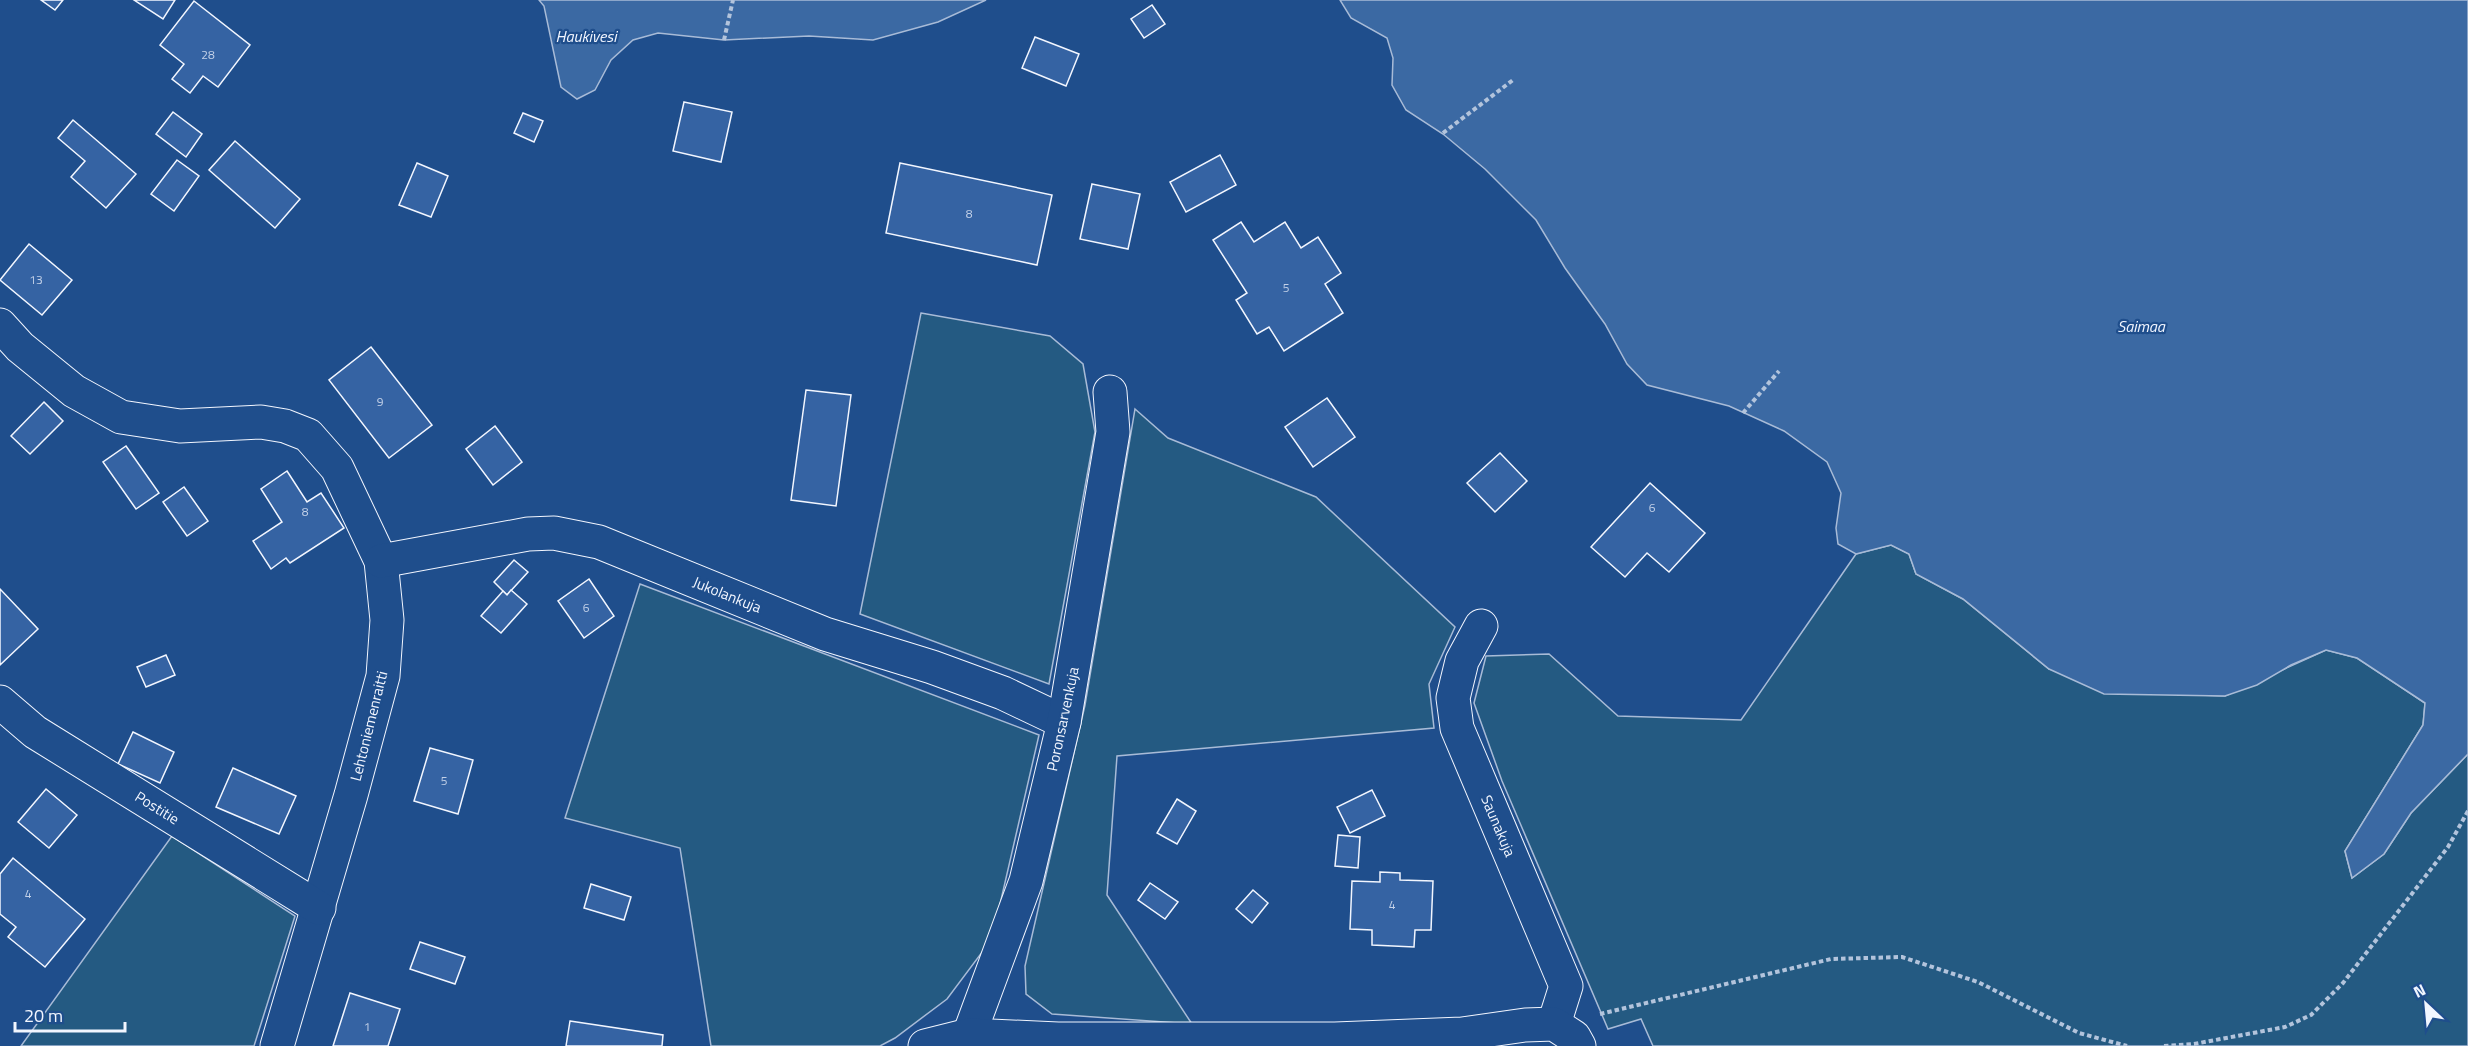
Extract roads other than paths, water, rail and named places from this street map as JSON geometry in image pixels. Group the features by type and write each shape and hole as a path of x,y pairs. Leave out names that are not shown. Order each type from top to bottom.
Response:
{"street":[{"name":"Lehtoniemenraitti","path":"0,325 20,347 74,390 121,417 180,426 261,422 285,426 308,435 337,468 381,561 387,621 383,676 319,908 277,1046"},
{"name":"Poronsarvenkuja","path":"969,1035 1026,880 1064,723 1113,432 1110,392"},
{"name":"Jukolankuja","path":"381,561 528,534 554,533 599,542 825,634 932,667 1003,693 1064,723"},
{"name":"Saunakuja","path":"1481,626 1462,661 1453,698 1457,728 1566,986 1554,1024"},
{"name":"Postitie","path":"0,702 35,732 319,908"},
{"path":"924,1046 969,1035 1058,1042 1335,1039 1462,1034 1525,1025 1554,1024 1574,1036 1580,1046"}],"water":[{"name":"Haukivesi","path":"539,0 986,0 938,22 873,40 809,36 724,40 658,33 633,40 611,60 595,90 577,99 561,87 544,6"},
{"name":"Saimaa","path":"1340,0 2468,0 2468,754 2411,813 2384,854 2352,878 2345,851 2423,725 2425,703 2357,658 2326,650 2291,665 2257,685 2225,696 2104,694 2049,669 1963,599 1916,574 1909,554 1891,545 1856,554 1838,544 1836,528 1841,493 1827,462 1784,431 1729,406 1647,385 1627,364 1605,324 1565,268 1536,220 1485,169 1443,134 1406,110 1392,85 1393,58 1387,38 1351,18"}]}
